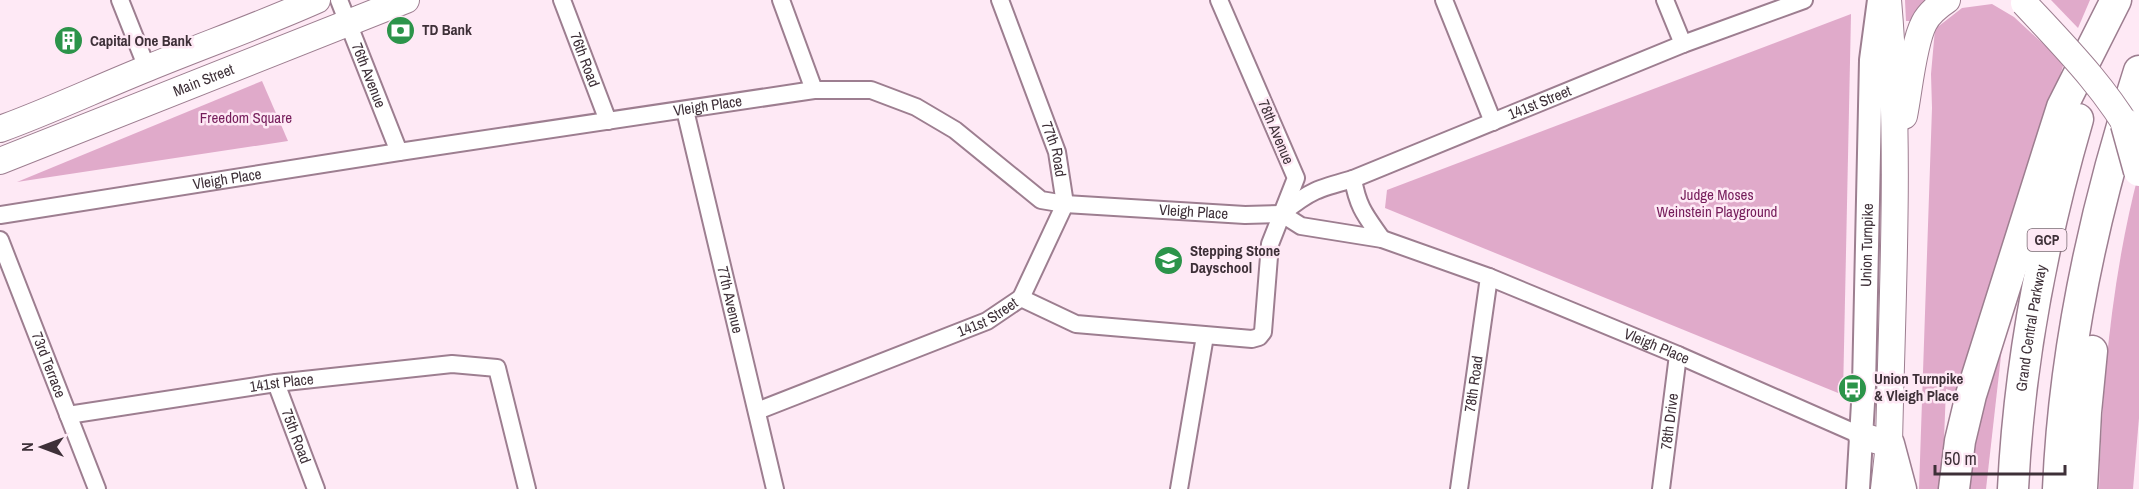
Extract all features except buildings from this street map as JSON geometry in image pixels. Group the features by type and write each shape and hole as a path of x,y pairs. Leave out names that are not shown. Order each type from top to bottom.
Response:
{"highway":[{"path":"1954,489 1960,441 1971,395 2062,107 2118,0"},
{"name":"Grand Central Parkway","path":"2013,489 2019,410 2043,255 2058,191 2081,111 2118,0"},
{"name":"GCP","path":"2058,489 2070,364 2089,248 2118,136 2139,71"},
{"path":"2135,131 2139,171"},
{"path":"2082,489 2088,383 2099,295 2114,216 2135,131"},
{"path":"1876,440 1901,489"}],"main road":[{"name":"Main Street","path":"0,129 50,111 147,68 270,21 317,0"},
{"name":"Main Street","path":"0,160 343,11 406,0"},
{"name":"Union Turnpike","path":"1884,489 1876,440 1894,169 1892,41 1888,0"},
{"path":"1894,169 1920,35 1924,23 1947,0"},
{"path":"2019,1 2079,61 2135,131"}],"street":[{"path":"120,0 147,68"},
{"name":"76th Road","path":"562,0 609,121"},
{"path":"781,0 814,90"},
{"name":"77th Road","path":"1000,0 1057,152 1065,204"},
{"name":"78th Avenue","path":"1219,0 1296,178 1270,244 1263,332 1259,337"},
{"path":"1444,0 1492,122"},
{"path":"1665,0 1683,44"},
{"name":"141st Street","path":"1282,214 1306,195 1318,189 1353,179 1683,44 1804,0"},
{"name":"Union Turnpike","path":"1858,489 1876,440 1870,60 1879,0"},
{"name":"76th Avenue","path":"343,11 399,152"},
{"name":"Vleigh Place","path":"0,215 814,90 872,90 916,107 955,130 1041,200 1065,204 1245,215 1282,214 1301,226 1382,239 1489,277 1876,440"},
{"name":"77th Avenue","path":"686,110 776,489"},
{"path":"1353,179 1356,199 1382,239"},
{"path":"1021,298 1065,204"},
{"name":"73rd Terrace","path":"0,240 97,489"},
{"name":"78th Road","path":"1459,489 1489,277"},
{"name":"141st Street","path":"757,411 987,321 1021,298 1076,324 1205,336 1252,339 1259,337"},
{"path":"1179,489 1205,336"},
{"name":"78th Drive","path":"1661,489 1678,355"},
{"name":"141st Place","path":"68,415 276,383 453,364 497,368 527,489"},
{"name":"75th Road","path":"276,383 316,489"}],"green space":[{"path":"1905,0 1928,0 1912,21 1906,21"},
{"path":"2051,0 2090,0 2078,28"},
{"path":"1992,4 2014,17 2064,63 1958,393 1946,389 1942,489 1919,489 1932,108 1931,74 1935,29 1962,8"},
{"name":"Judge Moses Weinstein Playground","path":"1851,14 1843,395 1385,208 1387,190"},
{"name":"Freedom Square","path":"262,81 288,141 17,182"},
{"path":"2139,172 2139,418 2133,489 2099,489 2110,329 2122,250"},
{"path":"2002,347 1986,489 1962,489 1995,348"}],"place":[{"name":"TD Bank","path":"401,30"},
{"name":"Capital One Bank","path":"69,41"},
{"name":"Stepping Stone Dayschool","path":"1169,260"},
{"name":"Union Turnpike & Vleigh Place","path":"1853,388"}]}
